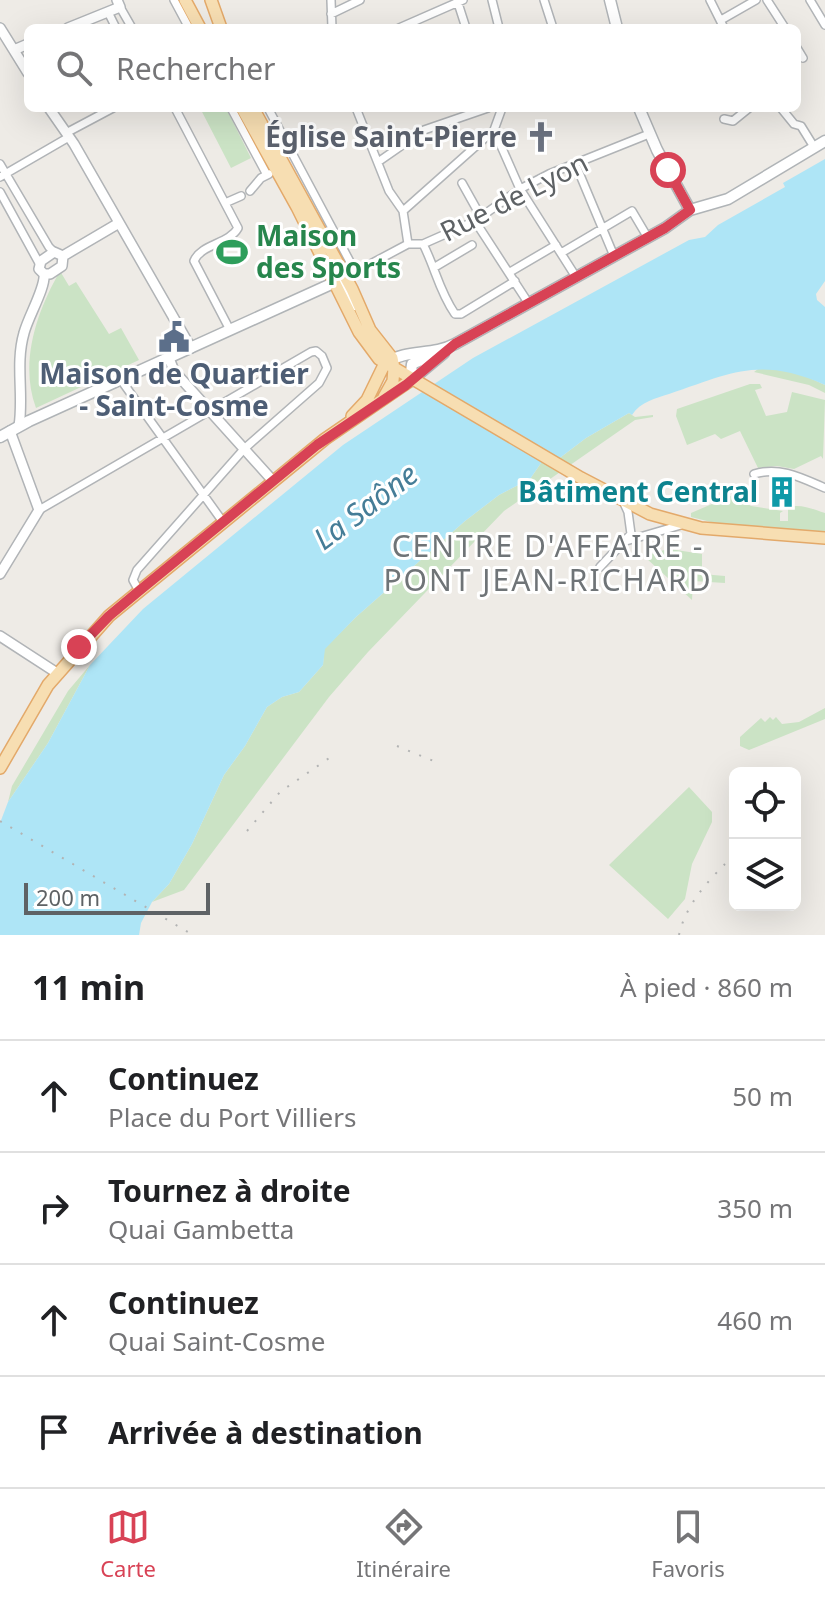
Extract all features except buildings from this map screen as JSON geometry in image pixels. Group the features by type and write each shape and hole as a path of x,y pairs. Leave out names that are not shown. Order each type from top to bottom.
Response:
{"main road":[{"path":"185,0 198,24"},
{"path":"610,0 616,24"},
{"path":"213,4 222,24"},
{"path":"244,112 272,172 344,278"},
{"path":"255,112 344,278 374,354 388,365 643,511 681,525 825,541"},
{"path":"641,112 690,210"},
{"path":"419,382 411,372 412,364 529,304 648,238 690,210 728,199 825,141"},
{"path":"0,437 344,278"},
{"path":"365,331 383,345 436,352"},
{"path":"365,331 374,383"},
{"path":"325,439 419,382 455,344"},
{"path":"352,422 387,395 393,381 383,345"},
{"path":"0,768 48,685 109,616 360,408 388,365 436,352"}],"street":[{"path":"174,0 187,24"},
{"path":"331,0 332,24"},
{"path":"331,14 360,0"},
{"path":"492,0 498,24"},
{"path":"544,0 552,24"},
{"path":"710,0 722,24 756,0"},
{"path":"767,0 782,24"},
{"path":"810,0 825,25"},
{"path":"408,24 460,1 465,24"},
{"path":"78,24 119,4 130,24"},
{"path":"108,12 114,24"},
{"path":"0,28 24,66"},
{"path":"14,50 24,46"},
{"path":"52,112 191,348"},
{"path":"3,176 106,112"},
{"path":"177,112 237,225 237,232 198,253 194,261 230,330"},
{"path":"234,112 272,172 250,191"},
{"path":"270,112 344,278 408,244 423,244 452,311 461,314 515,281"},
{"path":"358,112 393,199 403,211 408,244"},
{"path":"378,162 424,130 476,112"},
{"path":"498,112 494,130 503,156 520,189 576,277"},
{"path":"724,119 733,121 744,112"},
{"path":"784,112 794,124 801,126 814,147"},
{"path":"403,211 494,130"},
{"name":"Rue de Lyon","path":"423,244 478,219 520,189 649,134"},
{"path":"575,163 614,256"},
{"path":"0,164 3,176 59,254 62,266 50,274 44,274 39,269 39,263 0,192"},
{"path":"462,183 478,219 529,304"},
{"path":"225,203 241,196"},
{"path":"510,272 632,211 648,238"},
{"path":"39,263 119,223"},
{"path":"435,267 472,245"},
{"path":"39,510 14,428 22,399 20,348 29,315 44,283 44,274"},
{"path":"0,574 39,510 316,351 327,368 319,383 244,449 137,570 133,580 139,591"},
{"path":"169,358 174,371 273,481"},
{"path":"121,380 223,522"},
{"path":"22,399 35,419"},
{"path":"754,474 783,472 825,488"},
{"path":"600,567 631,534 623,501"},
{"path":"626,541 681,525"},
{"path":"0,636 57,673"}],"green space":[{"path":"202,112 228,112 251,158 231,168"},
{"path":"60,271 69,286 76,282 109,334 121,328 139,360 36,408 29,373 33,337 44,303"},
{"path":"772,368 799,373 825,385 825,393 809,385 754,372"},
{"path":"750,384 760,384 762,388 755,390 766,416 787,412 792,392 825,400 823,459 821,456 794,469 777,466 758,468 740,431 721,439 715,434 687,445 676,416 677,409"},
{"path":"629,413 635,417 653,417 635,420 504,511 368,652 329,697 184,890 152,902 169,884 192,844 224,775 267,707 282,697 299,692 323,665 324,649 465,521 499,495 530,479 541,463 561,457"},
{"path":"733,495 751,506 783,511 780,521 788,521 788,507 793,506 825,513 825,532 719,524 691,517 691,513"},
{"path":"670,549 702,554 702,574 725,576 725,583 693,581 692,600 646,558 655,552"},
{"path":"90,665 48,743 8,802 12,786 68,691"},
{"path":"825,708 825,719 749,750 740,746 740,737 761,718 765,722 770,717 773,720 776,717 782,724 799,722"},
{"path":"689,787 712,812 712,822 692,864 685,899 668,919 609,865"}],"water":[{"name":"La Saône","path":"825,159 825,281 816,294 817,300 825,307 825,385 782,371 729,374 649,401 632,415 629,413 586,438 561,457 541,463 530,479 499,495 465,521 356,617 325,649 323,665 299,692 282,697 267,707 224,775 192,844 169,884 152,902 141,923 139,935 0,935 0,823 8,802 48,743 90,665 143,609 343,445 473,358 689,240 705,237 718,225 785,187 783,183"}],"railway":[{"path":"397,746 436,762"},
{"path":"247,831 280,792 335,754"},
{"path":"0,821 193,935"},
{"path":"679,935 697,896 725,864"}],"place":[{"name":"Église Saint-Pierre","path":"541,137"},
{"name":"Maison des Sports","path":"232,252"},
{"name":"Maison de Quartier - Saint-Cosme","path":"174,337"},
{"name":"Bâtiment Central","path":"782,492"}],"district":[{"name":"CENTRE D'AFFAIRE - PONT JEAN-RICHARD","path":"548,564"}],"route":[{"path":"79,647 109,616 317,445 406,385 455,344 665,228 690,210 668,170"}]}
